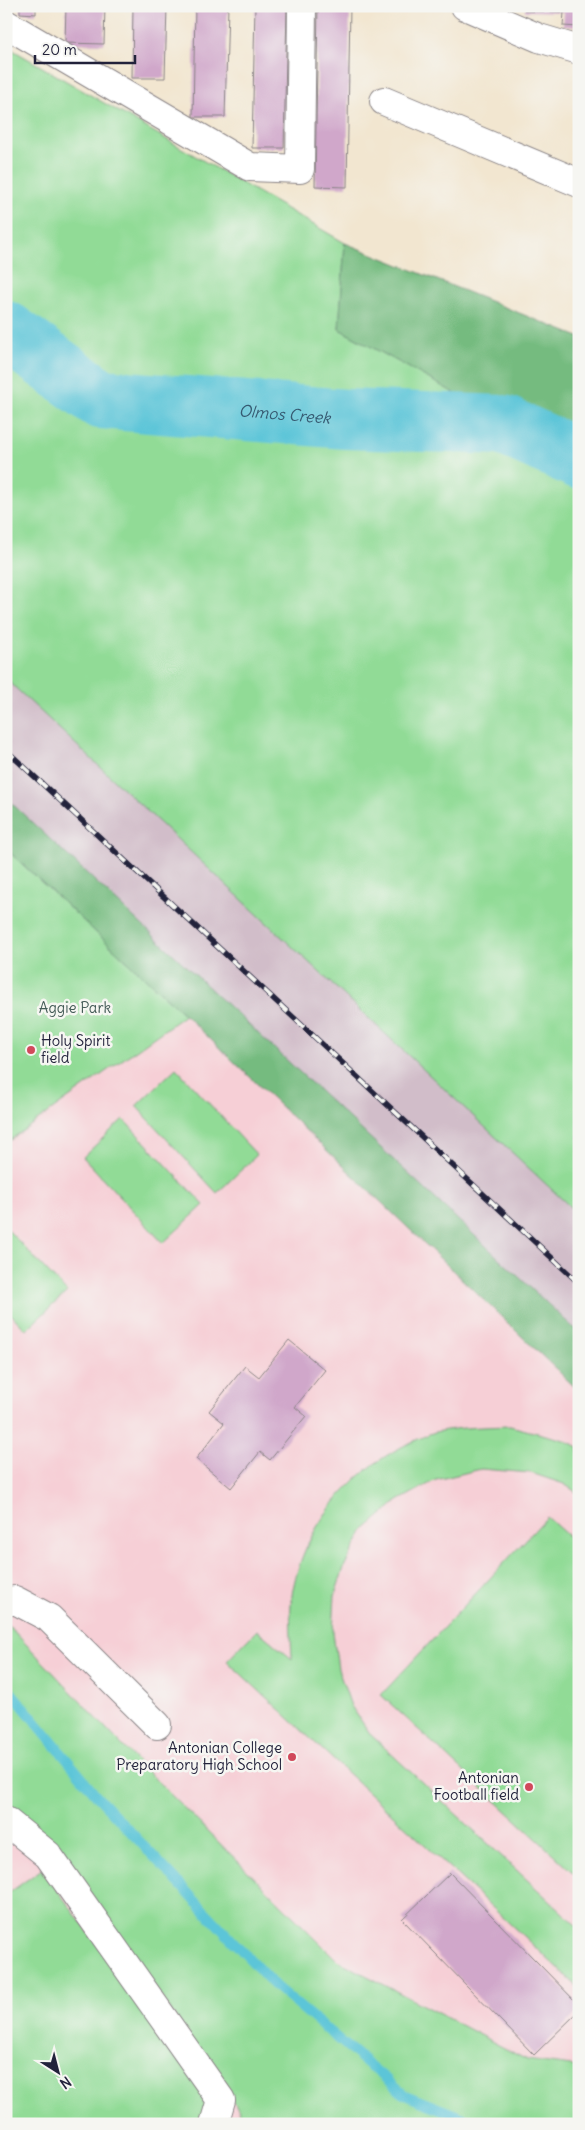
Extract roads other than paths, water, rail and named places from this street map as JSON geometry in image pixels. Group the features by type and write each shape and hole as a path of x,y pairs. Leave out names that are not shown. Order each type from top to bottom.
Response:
{"lane":[{"path":"6,24 250,167 300,169 302,6"},
{"path":"465,6 539,38 579,50"},
{"path":"384,101 579,183"},
{"path":"9,1596 49,1618 157,1725"},
{"path":"6,1821 48,1855 221,2100 214,2124"}],"waterway":[{"name":"Olmos Creek","path":"6,331 101,399 346,419 503,425 579,459"},
{"path":"6,1686 98,1797 275,1986 405,2095 479,2124"}],"railway":[{"path":"6,750 579,1283"}],"place":[{"name":"Holy Spirit field","path":"31,1050"},
{"name":"Antonian College Preparatory High School","path":"292,1757"},
{"name":"Antonian Football field","path":"529,1787"}],"park label":[{"name":"Aggie Park","path":"75,1008"}]}
